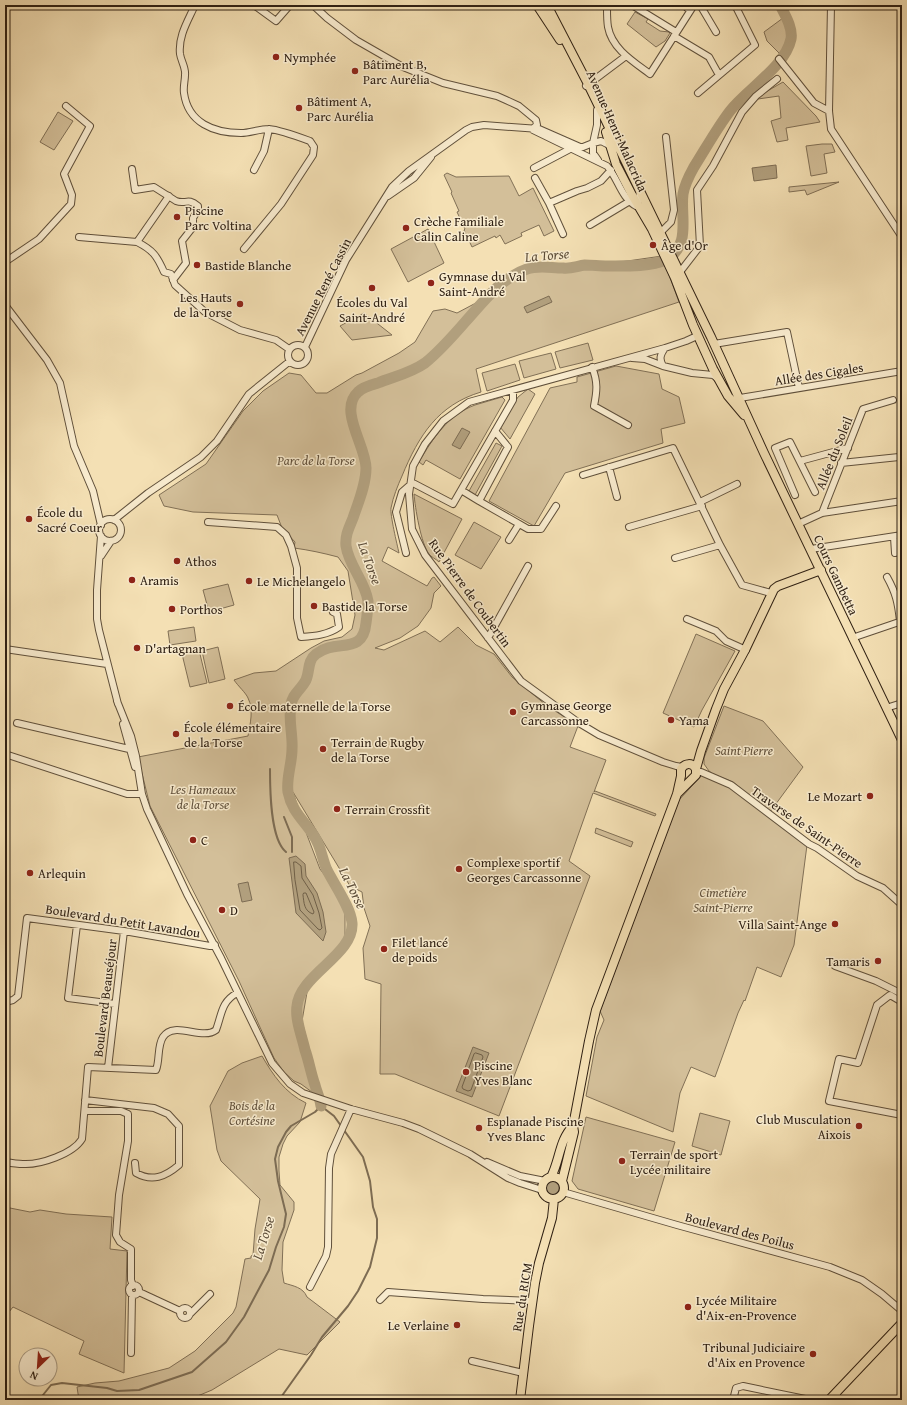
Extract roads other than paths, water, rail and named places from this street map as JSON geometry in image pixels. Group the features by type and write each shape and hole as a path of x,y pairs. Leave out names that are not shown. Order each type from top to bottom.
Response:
{"main road":[{"name":"Avenue Henri Malacrida","path":"537,5 587,85 616,164 634,204 643,215 669,258"},
{"name":"Avenue Henri Malacrida","path":"546,5 640,191 660,233 669,258"},
{"name":"Cours Gambetta","path":"669,258 680,272 740,398 748,420 902,740"},
{"name":"Cours Gambetta","path":"669,258 697,336 718,379 731,401 748,420"},
{"path":"684,303 689,299 694,302"},
{"path":"731,401 737,402 740,398"},
{"path":"573,1126 567,1131 561,1144 554,1171 542,1190 550,1199 559,1197 563,1192 564,1187 562,1181 574,1132 573,1126 596,1010 686,769 701,751 724,689 746,650 771,593 778,586 821,570"},
{"path":"677,794 690,780 695,777 686,769"},
{"path":"548,1179 557,1178 562,1181"},
{"name":"Rue du RICM","path":"520,1400 528,1326 539,1264 552,1218 554,1199"},
{"path":"829,1400 837,1396 902,1323"}],"street":[{"path":"195,5 181,34 180,48 181,61 186,73 184,93 189,108 196,119 209,127 223,131 242,133 269,129 310,141 314,147 313,155 281,204 244,249"},
{"path":"254,5 276,21 290,5"},
{"path":"313,5 356,40 403,67 443,83 497,96 519,106 555,136"},
{"path":"632,5 709,57 719,75"},
{"path":"684,5 690,11"},
{"path":"607,6 608,27 614,42 626,56 650,74 694,5"},
{"path":"700,5 716,32"},
{"path":"698,93 755,45 735,5"},
{"path":"831,5 829,111 831,129 902,237"},
{"path":"587,85 626,56"},
{"path":"780,60 814,103 829,111"},
{"path":"680,272 700,246 697,190 713,166 742,112 756,96 777,79"},
{"path":"5,262 39,239 71,204 72,194 64,174 90,126 66,106"},
{"path":"590,224 634,204 611,170 593,153 593,143 597,125 597,110"},
{"path":"530,115 532,119 532,129"},
{"path":"532,129 537,124 536,120"},
{"name":"Avenue René Cassin","path":"305,347 346,260 387,196 414,178 434,153 472,127 484,125 532,129"},
{"path":"254,170 264,151 269,129"},
{"path":"532,129 539,129 580,147 601,141 620,151"},
{"path":"532,129 570,149 601,162"},
{"path":"660,233 671,222 674,210 666,137"},
{"path":"534,168 570,149"},
{"path":"132,169 135,190 154,187 180,203 192,201 198,206 198,210 193,218 193,227 182,241 186,263 173,280"},
{"path":"549,203 588,188 601,181 611,170"},
{"path":"535,178 549,203 563,234"},
{"name":"Avenue Henri Malacrida","path":"634,204 640,191"},
{"path":"137,242 169,196"},
{"path":"79,237 137,242 157,256 164,272 171,274 175,285 205,312 240,330 276,340 289,350"},
{"path":"5,305 47,360 60,383 74,446 93,491 96,509 101,525 97,619 107,664 147,809 187,894 214,945 272,1063 294,1088 303,1093 351,1110 403,1123 419,1129 480,1159 520,1176 548,1179"},
{"path":"714,344 787,332 799,388"},
{"name":"Rue Pierre de Coubertin","path":"686,769 623,746 599,735 579,723 522,681 425,555 412,529 409,494 414,466 425,444 443,420 469,402 626,357 665,348 697,336"},
{"path":"297,344 305,347 308,356 304,363 296,365 290,362 288,356 289,350 294,345 297,344"},
{"path":"663,366 660,361 660,356 665,348"},
{"path":"626,357 644,359 663,366 692,373 713,375 718,379"},
{"path":"101,525 111,520 201,457 217,441 249,394 290,362"},
{"path":"592,367 596,378 597,390 594,406 628,425"},
{"name":"Allée des Cigales","path":"740,398 902,371"},
{"path":"406,553 396,512 402,492 410,483 453,504 513,400 513,390"},
{"name":"Allée du Soleil","path":"822,513 863,409 893,400"},
{"path":"479,501 508,447 495,431"},
{"path":"795,495 775,448 790,442 815,492"},
{"path":"583,475 673,448 720,545 742,585 771,593"},
{"path":"800,461 848,448"},
{"path":"841,463 899,457"},
{"path":"609,467 617,497"},
{"path":"629,527 701,504 737,484"},
{"path":"461,490 528,529 541,529 556,506"},
{"path":"798,524 822,513 902,501"},
{"path":"100,558 103,551 111,541 120,536 120,526 129,507"},
{"path":"96,509 120,526"},
{"path":"208,522 277,527 286,535 291,546 297,568 297,618 301,637 315,636 334,631 339,627 337,614 333,612"},
{"path":"509,540 519,524"},
{"path":"811,549 902,535"},
{"path":"101,536 111,541"},
{"path":"894,537 895,553"},
{"path":"675,558 720,545"},
{"path":"488,638 528,566"},
{"path":"852,638 901,621 894,589 887,577"},
{"path":"687,619 716,631 726,640 746,650"},
{"path":"5,649 107,664"},
{"path":"886,708 902,703"},
{"path":"16,723 131,748"},
{"path":"5,754 127,794 142,794"},
{"name":"Traverse de Saint-Pierre","path":"686,769 701,772 731,785 809,844 859,877 884,888 902,905"},
{"name":"Boulevard du Petit Lavandou","path":"5,1002 13,1000 18,996 28,918 124,931 210,946 214,945"},
{"path":"77,925 68,998 115,1004"},
{"name":"Boulevard Beauséjour","path":"108,1068 124,931"},
{"path":"835,966 876,981 902,994"},
{"path":"5,1162 23,1164 38,1163 59,1156 78,1146 82,1139 88,1067 156,1070 161,1043 166,1033 174,1030 204,1034 213,1033 216,1030 225,1003 238,993"},
{"path":"902,1002 890,996 876,1005 858,1063 839,1059 829,1101 902,1115"},
{"path":"86,1100 154,1108 168,1114 179,1126 179,1165 163,1176 155,1178 144,1177 136,1172 135,1163"},
{"path":"310,1287 326,1256 328,1247 329,1168 331,1154 351,1110"},
{"path":"85,1111 121,1111 128,1114 128,1140 119,1196 116,1233 118,1240 131,1249 131,1280 133,1286 138,1288 139,1292 180,1311 182,1308 186,1307 190,1310 190,1314 210,1294"},
{"path":"480,1159 508,1178 542,1190"},
{"name":"Boulevard des Poilus","path":"563,1192 830,1267 862,1280 902,1310"},
{"path":"131,1353 132,1294 129,1290 133,1286"},
{"path":"132,1294 135,1295 139,1292"},
{"path":"380,1300 388,1292 533,1301"},
{"path":"472,1361 523,1373"},
{"path":"733,1400 736,1388 743,1386 810,1400"}],"water":[{"path":"776,165 777,178 754,181 752,168"},
{"path":"549,296 552,302 527,313 524,307"},
{"path":"462,428 470,432 460,449 452,445"},
{"path":"296,856 305,864 306,876 317,893 323,912 326,932 323,941 296,913 289,858"},
{"path":"248,882 252,900 242,902 238,884"},
{"path":"473,1047 489,1053 472,1097 456,1091"},
{"path":"549,1181 555,1181 559,1185 559,1191 555,1195 549,1195 545,1191 545,1185"}],"waterway":[{"name":"La Torse","path":"321,1106 299,1028 297,1006 300,995 307,984 345,945 350,934 352,923 349,910 327,870 320,848 310,830 295,810 290,799 288,792 288,776 292,749 290,711 293,698 306,680 313,657 324,649 354,643 360,640 364,633 368,601 364,587 350,560 346,546 346,538 366,474 365,459 352,418 351,408 353,400 358,392 365,387 408,372 425,363 446,343 501,284 518,273 536,267 571,268 585,265 645,265 665,260 673,254 679,247 682,239 683,194 686,183 694,167 730,111 774,68 787,49 791,39 791,30 780,5"},
{"path":"270,769 271,801 274,825 281,846 286,852"},
{"path":"284,817 292,837 292,852"},
{"name":"La Torse","path":"39,1400 51,1385 62,1383 107,1388 117,1391 139,1390 192,1372 226,1342 244,1317 269,1270 284,1227 286,1214 278,1181 275,1159 278,1147 291,1126 315,1112 321,1106 334,1116 363,1157 370,1181 373,1207 377,1219 377,1238 370,1267 358,1291 348,1306 322,1337 279,1400"}],"place":[{"name":"Nymphée","path":"276,57"},
{"name":"Bâtiment B, Parc Aurélia","path":"355,71"},
{"name":"Bâtiment A, Parc Aurélia","path":"299,108"},
{"name":"Piscine Parc Voltina","path":"177,217"},
{"name":"Crèche Familiale Calin Caline","path":"406,228"},
{"name":"Âge d'Or","path":"653,245"},
{"name":"Bastide Blanche","path":"197,265"},
{"name":"Gymnase du Val Saint-André","path":"431,283"},
{"name":"Écoles du Val Saint-André","path":"372,288"},
{"name":"Les Hauts de la Torse","path":"240,304"},
{"name":"École du Sacré Coeur","path":"29,519"},
{"name":"Athos","path":"177,561"},
{"name":"Aramis","path":"132,580"},
{"name":"Le Michelangelo","path":"249,581"},
{"name":"Bastide la Torse","path":"314,606"},
{"name":"Porthos","path":"172,609"},
{"name":"D'artagnan","path":"137,648"},
{"name":"École maternelle de la Torse","path":"230,706"},
{"name":"Gymnase George Carcassonne","path":"513,712"},
{"name":"Yama","path":"671,720"},
{"name":"École élémentaire de la Torse","path":"176,734"},
{"name":"Terrain de Rugby de la Torse","path":"323,749"},
{"name":"Le Mozart","path":"870,796"},
{"name":"Terrain Crossfit","path":"337,809"},
{"name":"C","path":"193,840"},
{"name":"Complexe sportif Georges Carcassonne","path":"459,869"},
{"name":"Arlequin","path":"30,873"},
{"name":"D","path":"222,910"},
{"name":"Villa Saint-Ange","path":"835,924"},
{"name":"Filet lancé de poids","path":"384,949"},
{"name":"Tamaris","path":"878,961"},
{"name":"Piscine Yves Blanc","path":"466,1072"},
{"name":"Club Musculation Aixois","path":"859,1126"},
{"name":"Esplanade Piscine Yves Blanc","path":"479,1128"},
{"name":"Terrain de sport Lycée militaire","path":"622,1161"},
{"name":"Lycée Militaire d'Aix-en-Provence","path":"688,1307"},
{"name":"Le Verlaine","path":"457,1325"},
{"name":"Tribunal Judiciaire d'Aix en Provence","path":"813,1354"}],"park label":[{"name":"Parc de la Torse","path":"316,460"},
{"name":"Saint Pierre","path":"744,750"},
{"name":"Les Hameaux de la Torse","path":"203,796"},
{"name":"Cimetière Saint-Pierre","path":"723,900"},
{"name":"Bois de la Cortésine","path":"252,1112"}]}
